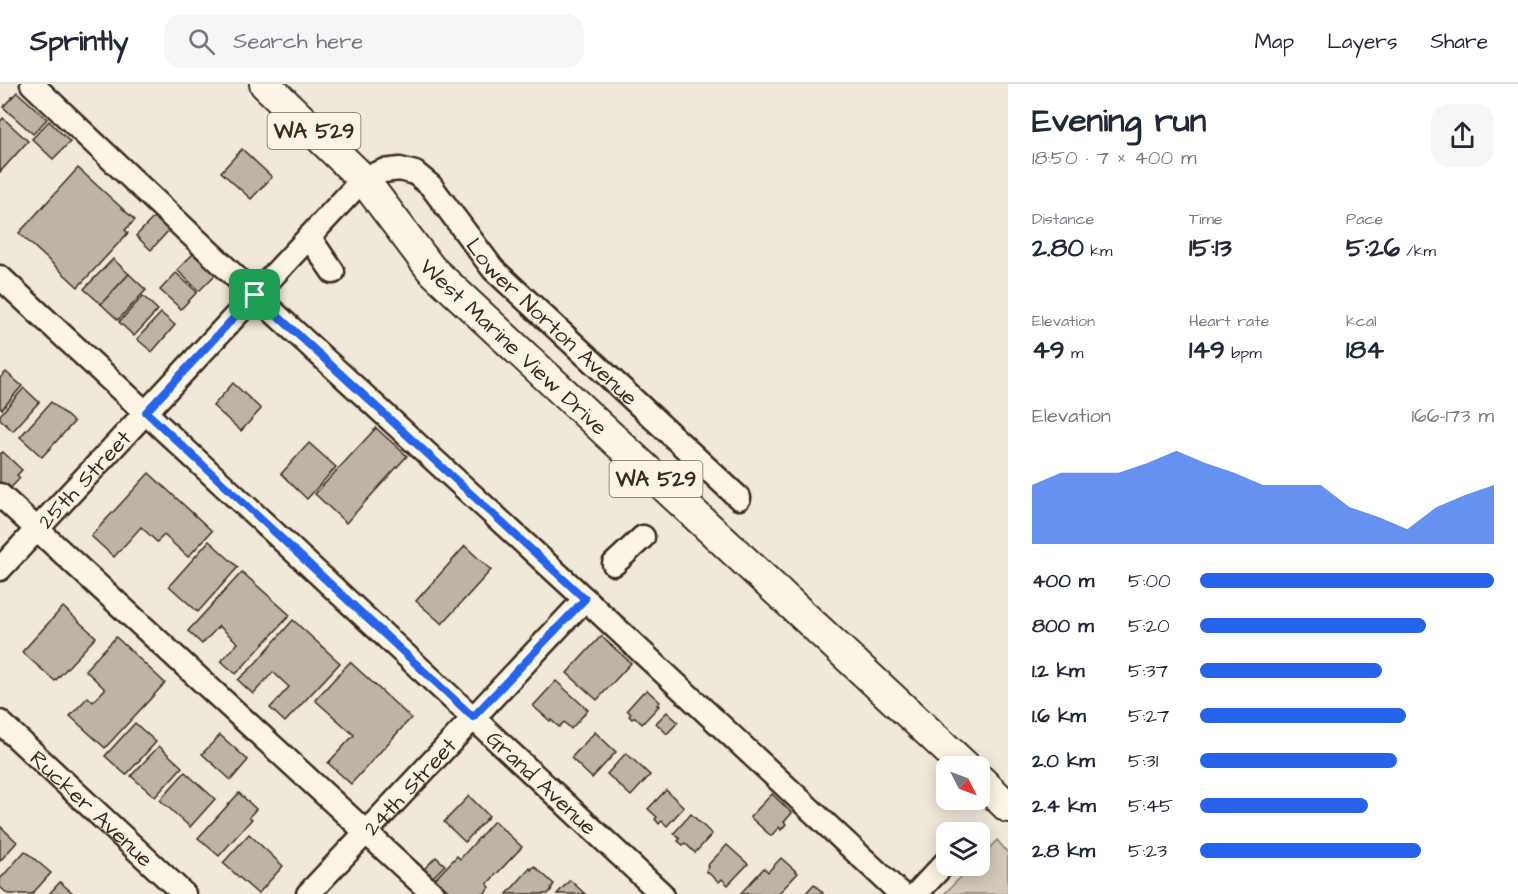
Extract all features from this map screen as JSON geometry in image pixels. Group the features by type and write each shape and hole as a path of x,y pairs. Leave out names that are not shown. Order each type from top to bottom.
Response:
{"main road":[{"name":"West Marine View Drive","path":"265,84 363,179 430,269 954,756"},
{"path":"990,790 1008,807"}],"street":[{"path":"32,84 255,295 901,894"},
{"name":"Lower Norton Avenue","path":"363,179 383,171 400,169 415,173 431,186 493,269 739,498"},
{"name":"25th Street","path":"0,568 363,179"},
{"path":"309,237 333,272"},
{"name":"Grand Avenue","path":"0,277 662,894"},
{"path":"0,495 36,529 119,595 433,894"},
{"path":"614,564 643,537"},
{"name":"24th Street","path":"308,894 585,599"},
{"name":"Rucker Avenue","path":"0,722 184,894"},
{"path":"916,894 936,873"}],"shaded area":[{"path":"997,840 1008,853 1008,894 944,894 962,876 990,876 990,847"}],"building":[{"path":"17,92 47,119 33,134 3,107"},
{"path":"3,118 28,141 0,172 0,122"},
{"path":"49,121 70,142 53,159 32,139"},
{"path":"242,149 272,177 251,199 221,172"},
{"path":"78,168 135,220 125,230 128,233 78,287 19,233"},
{"path":"155,216 169,230 151,250 136,236"},
{"path":"194,253 216,274 199,291 177,270"},
{"path":"113,259 129,274 101,304 84,289"},
{"path":"176,273 197,292 181,309 160,290"},
{"path":"129,274 146,290 118,320 101,304"},
{"path":"143,296 158,310 134,336 119,322"},
{"path":"161,313 175,325 152,352 137,339"},
{"path":"6,372 22,386 2,409 0,408 0,378"},
{"path":"233,383 261,409 241,431 213,406"},
{"path":"24,388 39,402 13,431 0,419 0,415"},
{"path":"51,402 74,422 42,457 20,437"},
{"path":"376,428 407,456 346,523 315,494"},
{"path":"309,443 336,467 307,499 281,474"},
{"path":"3,452 22,470 17,475 20,478 8,491 0,483 0,454"},
{"path":"149,473 212,531 188,557 164,535 157,542 141,527 114,557 91,536"},
{"path":"209,541 238,567 198,612 169,586"},
{"path":"465,546 491,570 442,624 416,601"},
{"path":"242,572 290,615 236,674 221,661 238,643 219,626 202,644 188,631"},
{"path":"63,607 96,637 55,681 22,652"},
{"path":"293,620 340,663 285,722 270,708 289,687 273,672 253,694 238,680"},
{"path":"601,636 631,663 597,700 567,673"},
{"path":"116,637 165,683 105,748 70,716 88,697 93,702 105,689 85,670"},
{"path":"350,662 411,718 351,784 328,763 354,735 315,700"},
{"path":"556,681 588,710 571,729 564,722 559,727 533,706"},
{"path":"647,690 660,702 642,724 635,717 632,719 627,710"},
{"path":"667,712 678,722 667,734 656,723"},
{"path":"135,723 156,742 126,775 105,756"},
{"path":"595,732 616,752 592,778 571,758"},
{"path":"220,735 248,760 231,780 202,754"},
{"path":"159,746 182,767 155,797 131,776"},
{"path":"626,753 650,775 631,796 607,774"},
{"path":"185,772 215,799 190,827 160,800"},
{"path":"666,790 684,807 667,826 662,821 659,824 655,819 657,817 648,809"},
{"path":"239,793 256,809 249,817 252,819 219,856 198,838"},
{"path":"772,794 792,813 784,822 786,824 781,830 779,827 771,836 750,817"},
{"path":"469,796 489,816 465,842 444,822"},
{"path":"691,814 712,834 695,853 685,843 683,845 678,841 680,839 674,833"},
{"path":"494,821 522,847 487,884 490,887 484,894 452,894 435,879 457,856 460,859"},
{"path":"0,826 17,842 0,861"},
{"path":"249,834 283,866 258,894 223,863"},
{"path":"727,845 748,864 728,885 722,879 719,882 706,871 709,867 707,866"},
{"path":"25,851 51,873 32,894 8,894 0,887 0,879"},
{"path":"436,857 445,865 431,879 422,871"},
{"path":"781,858 798,873 783,889 777,894 740,894 764,868 768,872"},
{"path":"534,866 554,884 548,894 507,894 530,868 531,870"},
{"path":"570,880 585,894 557,894"},
{"path":"60,882 74,894 49,894"},
{"path":"814,884 823,893 805,894"}],"route":[{"path":"255,295 585,599 473,717 146,412 255,295"}]}
